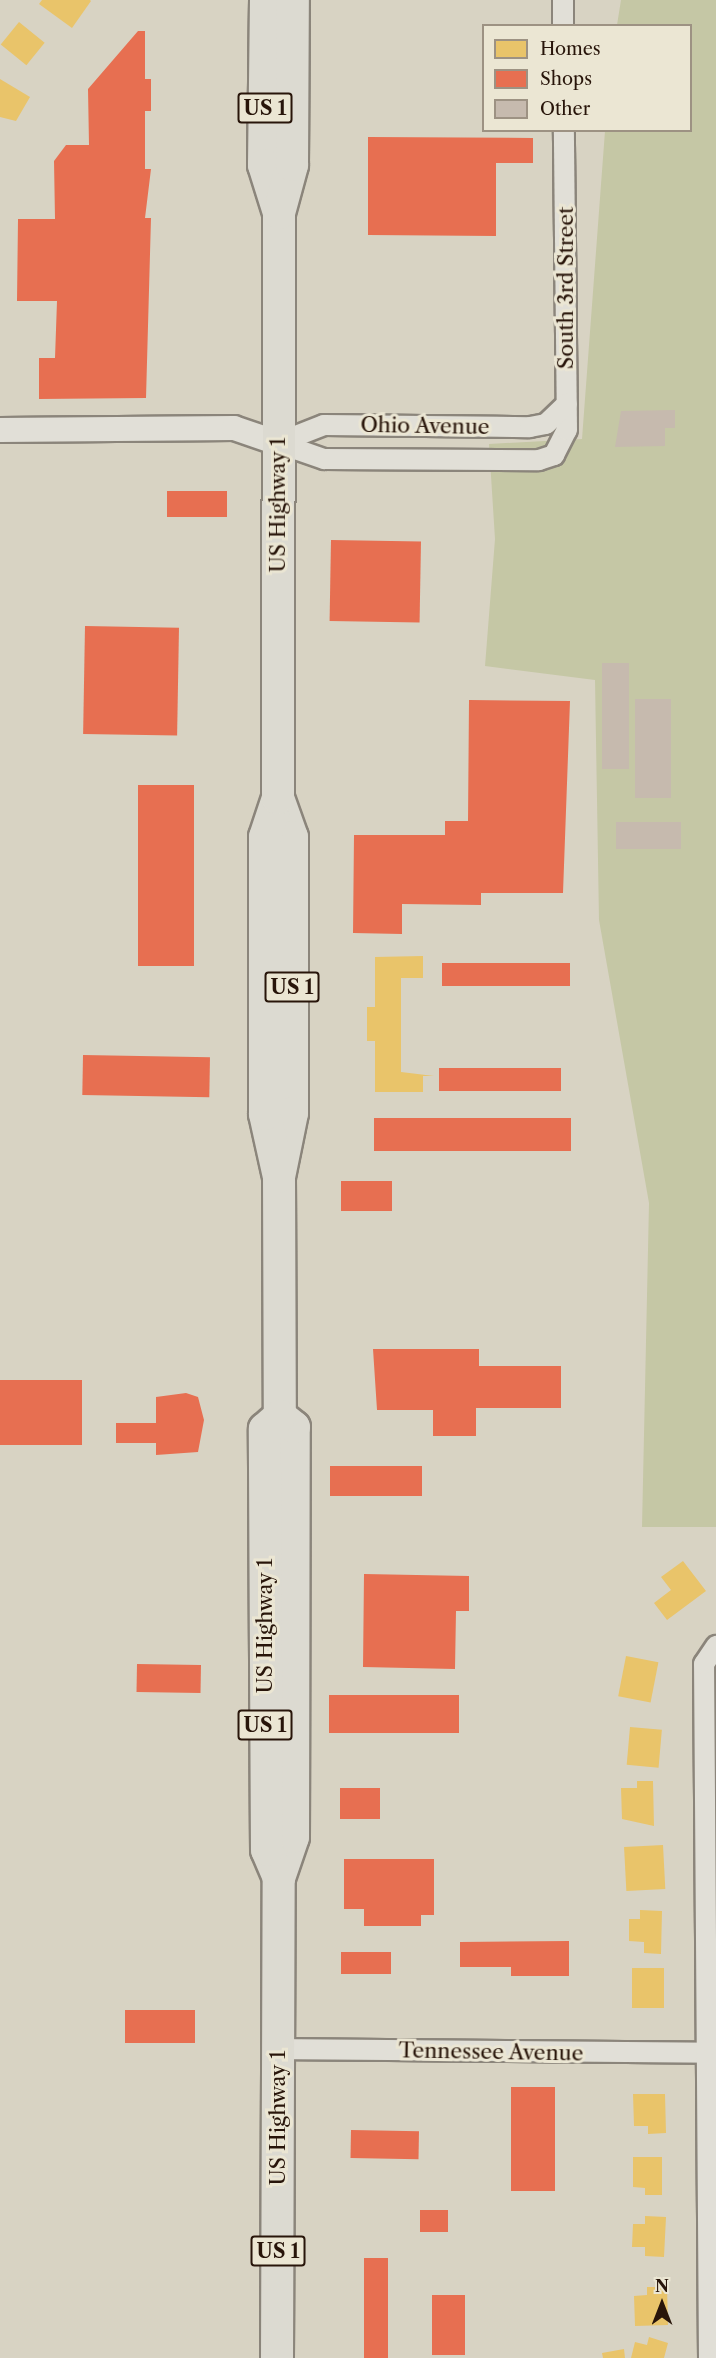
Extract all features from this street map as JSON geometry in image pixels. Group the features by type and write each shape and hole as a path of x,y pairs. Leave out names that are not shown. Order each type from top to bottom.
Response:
{"main road":[{"name":"US Highway 1","path":"266,0 264,165 279,213"},
{"name":"US Highway 1","path":"277,2358 279,1878 293,1837 294,1427 280,1416 279,1177 265,1114 265,837 278,798 279,213 292,165 293,0"}],"street":[{"path":"563,0 563,24"},
{"name":"South 3rd Street","path":"563,444 567,404 564,132"},
{"name":"Ohio Avenue","path":"278,443 324,424 530,427 546,424 567,404"},
{"name":"Ohio Avenue","path":"0,430 234,428 324,459 539,460 563,444"},
{"path":"709,2358 704,2053 704,1664 714,1646"},
{"name":"Tennessee Avenue","path":"279,2049 704,2053"}],"green space":[{"path":"621,0 716,0 716,1527 642,1527 649,1203 599,920 595,680 485,666 495,539 489,444 582,439 605,132 692,132 692,24 617,24"}],"building: Homes":[{"path":"42,0 91,1 72,28 39,4"},
{"path":"19,22 45,43 26,65 1,45"},
{"path":"0,79 30,97 16,121 0,117"},
{"path":"423,956 423,978 401,978 401,1072 434,1076 423,1076 423,1092 375,1092 375,1041 367,1041 367,1007 375,1007 375,957"},
{"path":"683,1561 706,1591 667,1620 654,1603 671,1590 661,1577"},
{"path":"626,1656 658,1662 651,1703 618,1696"},
{"path":"630,1727 662,1730 659,1768 627,1765"},
{"path":"637,1781 653,1781 654,1826 622,1819 621,1788 637,1788"},
{"path":"663,1845 665,1889 626,1891 624,1847"},
{"path":"640,1910 662,1911 661,1954 644,1953 644,1942 629,1941 629,1919 640,1919"},
{"path":"632,1968 664,1968 664,2008 632,2008"},
{"path":"633,2094 665,2094 666,2133 648,2134 648,2126 634,2126"},
{"path":"633,2157 662,2157 662,2195 645,2195 645,2188 633,2187"},
{"path":"645,2216 666,2217 664,2257 645,2256 645,2247 632,2247 633,2224 645,2224"},
{"path":"647,2287 667,2287 668,2325 635,2326 634,2296 647,2295"},
{"path":"649,2337 668,2343 664,2358 631,2358 635,2342 647,2345"},
{"path":"624,2349 625,2358 603,2358 602,2353"}],"building: Shops":[{"path":"138,31 145,31 145,79 151,79 151,111 145,111 145,169 151,169 145,218 151,218 146,398 39,399 39,358 55,358 57,301 17,301 18,219 55,219 54,161 66,145 89,145 88,89"},
{"path":"368,137 533,138 533,163 496,163 496,236 368,235"},
{"path":"167,491 227,491 227,517 167,517"},
{"path":"331,540 421,542 420,623 330,621"},
{"path":"85,626 179,628 177,736 83,734"},
{"path":"469,700 570,701 563,893 481,893 481,905 402,904 402,934 353,933 354,835 445,835 445,821 468,821"},
{"path":"138,785 194,785 194,966 138,966"},
{"path":"442,963 570,963 570,986 442,986"},
{"path":"83,1055 210,1057 209,1097 82,1095"},
{"path":"439,1068 561,1068 561,1091 439,1091"},
{"path":"374,1118 571,1118 571,1151 374,1151"},
{"path":"341,1181 392,1181 392,1211 341,1211"},
{"path":"373,1349 479,1349 479,1366 561,1366 561,1408 476,1408 476,1436 433,1436 433,1410 377,1410"},
{"path":"0,1380 82,1380 82,1445 0,1445"},
{"path":"186,1393 198,1397 204,1420 198,1452 156,1455 156,1443 116,1443 116,1423 156,1423 156,1397"},
{"path":"330,1466 422,1466 422,1496 330,1496"},
{"path":"364,1574 469,1576 469,1611 456,1611 455,1669 363,1667"},
{"path":"137,1664 201,1665 201,1693 137,1692"},
{"path":"329,1695 459,1695 459,1733 329,1733"},
{"path":"340,1788 380,1788 380,1819 340,1819"},
{"path":"344,1859 434,1859 434,1915 421,1915 421,1926 364,1926 364,1909 344,1909"},
{"path":"569,1941 569,1976 511,1976 511,1967 460,1967 460,1942"},
{"path":"341,1952 391,1952 391,1974 341,1974"},
{"path":"125,2010 195,2010 195,2043 125,2043"},
{"path":"511,2087 555,2087 555,2191 511,2191"},
{"path":"351,2130 419,2131 419,2159 351,2158"},
{"path":"420,2210 448,2210 448,2232 420,2232"},
{"path":"364,2258 388,2258 388,2358 364,2358"},
{"path":"432,2295 465,2295 465,2355 432,2355"}],"building: Other":[{"path":"675,410 675,428 665,428 665,446 615,447 621,411"},
{"path":"602,663 629,663 629,769 602,769"},
{"path":"635,699 671,699 671,798 635,798"},
{"path":"616,822 681,822 681,849 616,849"}]}
